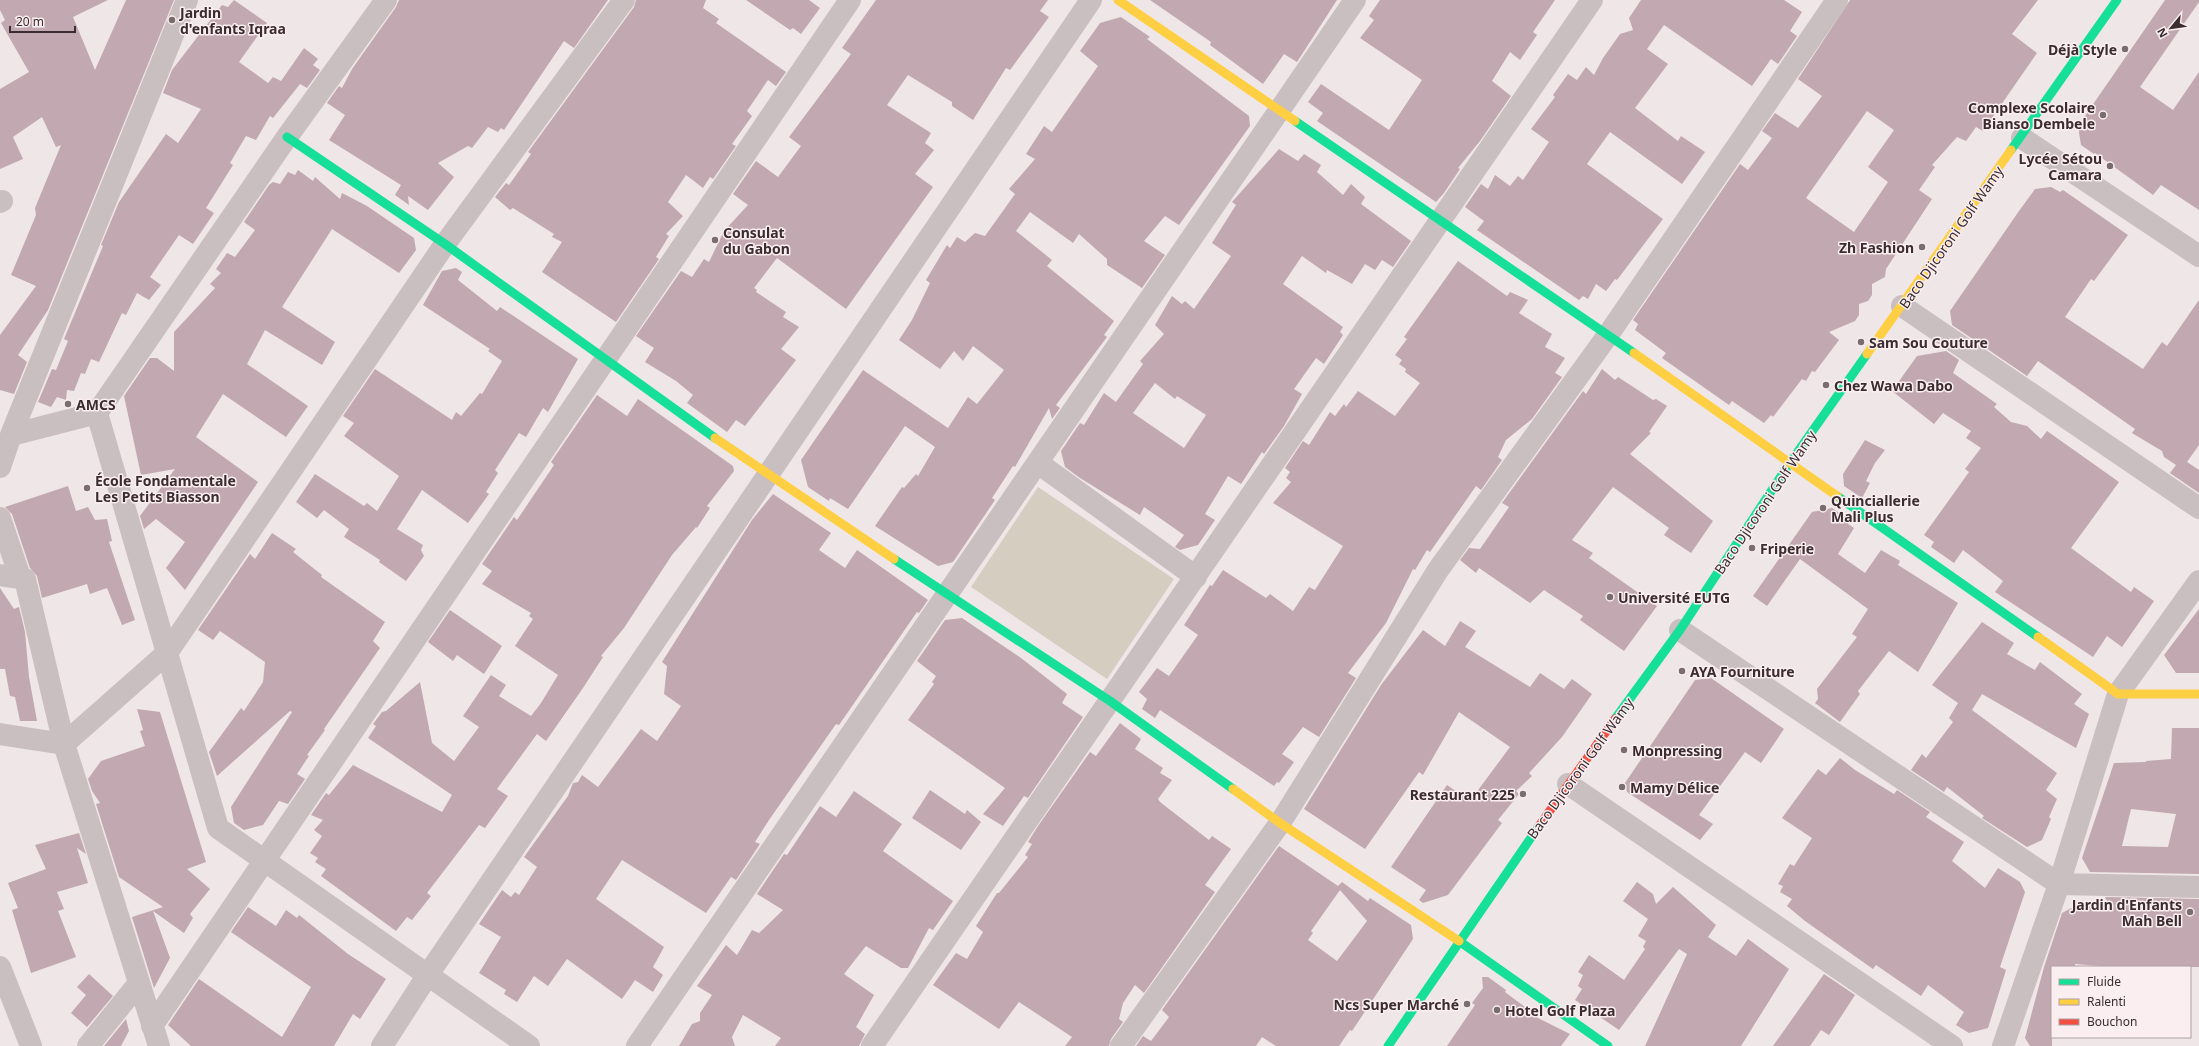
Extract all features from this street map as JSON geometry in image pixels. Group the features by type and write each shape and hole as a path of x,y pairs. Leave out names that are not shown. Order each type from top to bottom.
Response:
{"street":[{"path":"0,467 11,435 187,0"},
{"path":"11,435 97,413 287,137 386,0"},
{"path":"64,744 167,653 445,244 624,0"},
{"path":"152,1026 850,0"},
{"path":"382,1046 427,976 1091,0"},
{"path":"1118,0 1442,220 1608,335 1789,464 2118,694 2199,694"},
{"path":"637,1046 1355,0"},
{"path":"872,1046 1592,0"},
{"path":"1122,1046 1280,823 1438,570 1608,335 1838,0"},
{"name":"Baco Djicoroni Golf Wamy","path":"1388,1046 1458,941 1568,784 1680,630 1789,464 2022,138 2117,0"},
{"path":"287,137 445,244 604,360 768,476 1110,702 1280,823 1458,941 1608,1046"},
{"path":"2022,138 2199,256"},
{"path":"1902,306 2199,508"},
{"path":"97,413 218,828 427,976 529,1046"},
{"path":"1038,463 1196,577"},
{"path":"0,518 10,576 25,579 64,744 159,1046"},
{"path":"2003,1046 2058,884 2118,694 2199,580"},
{"path":"1680,630 2058,884 2199,887"},
{"path":"0,734 64,744"},
{"path":"1568,784 1952,1046"},
{"path":"0,967 5,994 31,1046"},
{"path":"88,1046 139,983"}],"shaded area":[{"path":"1038,487 1174,579 1107,679 971,587"}],"building":[{"path":"0,0 108,0 73,17 95,70 126,0 174,0 48,310 18,355 27,362 14,394 0,390 0,335 36,286 11,275 36,215 35,208 61,145 56,147 42,117 13,137 23,159 0,169 0,89 29,72 1,23 5,20 0,10"},
{"path":"234,0 267,23 239,62 268,83 273,77 281,81 304,48 318,59 313,65 320,70 307,88 300,84 273,118 270,116 256,140 246,136 230,163 233,165 206,208 214,213 193,244 179,235 150,277 161,285 149,300 137,293 126,315 122,313 99,362 91,359 85,374 81,373 74,391 67,390 66,400 57,397 51,407 38,402 52,369 56,370 68,341 64,339 103,246 101,245 119,202 166,134 178,143 201,109 163,93 172,70 222,5 228,7"},
{"path":"399,0 608,0 574,48 564,41 504,130 501,128 498,132 488,127 472,148 468,146 438,163 454,177 428,210 408,196 409,205 395,195 401,185 329,140 345,115 327,103 339,86 342,88 352,69 396,7"},
{"path":"636,0 706,0 703,8 719,19 716,23 786,72 776,86 768,80 747,111 752,116 732,144 736,146 713,179 710,177 703,188 686,175 668,202 683,216 666,234 669,236 656,257 659,259 616,322 542,272 562,242 552,237 554,234 513,208 510,210 495,197 506,183 509,185 531,154 528,152 634,7"},
{"path":"746,0 809,0 820,8 801,34 793,28 790,30"},
{"path":"876,0 1048,0 1040,11 1049,17 1010,70 1006,68 973,120 952,106 952,102 908,75 887,105 931,133 925,143 934,150 915,174 933,187 846,309 777,258 754,288 757,290 756,292 786,312 783,317 799,327 781,349 796,360 745,426 736,420 727,432 687,403 693,395 676,381 645,362 654,348 636,336 681,271 692,277 704,259 709,262 724,231 748,205 733,194 756,161 778,177 801,146 789,137 851,54 842,48"},
{"path":"1150,0 1337,0 1297,62 1284,54 1263,84 1210,45 1211,42"},
{"path":"1380,0 1555,0 1533,32 1537,35 1520,60 1510,52 1492,81 1511,96 1480,141 1458,168 1460,169 1436,202 1317,121 1323,113 1308,102 1321,84 1389,130 1422,80 1360,38 1374,20 1369,16"},
{"path":"1641,0 1784,0 1802,12 1790,31 1797,36 1778,64 1771,59 1752,86 1664,25 1647,49 1668,64 1635,108 1678,141 1681,136 1705,152 1682,184 1610,132 1587,164 1663,219 1617,280 1615,279 1606,291 1596,284 1588,299 1583,296 1579,300 1477,230 1484,221 1465,207 1481,184 1488,189 1495,175 1510,186 1518,176 1523,180 1549,142 1531,129 1555,97 1553,95 1568,74 1577,80 1586,67 1594,75 1603,58 1620,34 1633,30 1629,18"},
{"path":"1850,0 2038,0 2012,34 2037,53 1983,131 1976,127 1966,141 1957,137 1932,165 1935,167 1919,190 1932,199 1886,269 1885,277 1872,284 1872,295 1868,301 1859,304 1859,315 1855,321 1829,332 1839,340 1815,372 1812,371 1806,381 1802,379 1773,417 1771,415 1764,423 1732,401 1729,405 1662,358 1666,353 1635,330 1638,324 1633,320 1740,164 1748,170 1772,138 1762,131 1775,113 1798,128 1822,96 1798,79","holes":["1867,111 1894,130 1868,167 1888,182 1854,232 1806,198"]},
{"path":"2165,0 2199,0 2199,2 2140,87 2173,110 2199,72 2199,210 2161,185 2153,195 2095,153 2094,154 2081,145 2078,126"},
{"path":"1121,17 1150,37 1147,39 1249,116 1250,126 1179,225 1165,216 1144,241 1165,255 1142,288 1107,265 1107,259 1079,234 1073,243 1030,212 1016,231 1052,260 1047,266 1114,321 1104,335 1107,337 1056,405 1060,408 1052,419 1049,408 1015,467 1013,466 992,498 995,500 953,562 938,566 875,526 902,487 904,488 916,474 918,476 935,447 905,426 848,509 830,498 829,501 808,487 801,460 863,370 948,428 968,397 977,404 1004,370 973,346 963,361 954,351 940,369 899,340 912,320 930,283 926,280 947,245 950,248 957,237 965,242 975,233 985,236 1015,194 1009,189 1035,159 1026,154 1044,126 1052,132 1098,66 1080,51 1100,23"},
{"path":"1279,149 1298,161 1304,154 1321,165 1317,172 1343,195 1351,184 1365,197 1361,204 1411,241 1393,267 1382,260 1375,270 1365,264 1352,284 1327,270 1326,273 1302,256 1283,284 1343,327 1340,332 1343,335 1324,364 1316,358 1294,389 1302,394 1284,426 1264,454 1262,452 1241,484 1228,476 1205,514 1215,520 1198,545 1180,550 1175,547 1184,535 1144,507 1140,515 1080,478 1065,467 1061,451 1080,423 1084,425 1104,393 1116,402 1143,364 1140,361 1164,334 1155,325 1172,296 1182,304 1185,301 1194,309 1231,256 1212,243 1236,205 1232,202","holes":["1155,383 1175,399 1177,396 1206,415 1184,448 1133,413"]},
{"path":"298,170 313,181 315,177 340,199 342,193 367,206 414,238 416,250 399,273 332,229 282,307 335,342 322,365 265,330 247,364 308,406 286,437 223,394 196,437 258,482 185,590 166,568 185,542 156,519 144,529 140,516 175,469 141,475 124,396 150,358 157,358 174,371 174,332 215,288 210,284 221,273 216,269 227,253 235,257 255,230 244,222 269,185 273,182 280,184 288,172 295,175"},
{"path":"2051,187 2060,192 2063,190 2128,235 2094,281 2091,279 2065,317 2143,369 2162,342 2167,346 2199,300 2199,445 2187,462 2199,470 2199,493 2170,473 2176,465 2164,457 2162,451 2132,433 2135,429 2038,361 2027,376 1952,325 1950,311 2019,211 2035,189"},
{"path":"1458,261 1507,296 1510,292 1528,300 1519,313 1552,334 1545,347 1565,358 1555,373 1562,377 1532,419 1506,440 1498,457 1502,460 1481,490 1476,486 1430,552 1427,550 1415,570 1413,569 1386,623 1348,673 1356,678 1319,737 1303,727 1282,754 1294,762 1279,783 1277,782 1274,786 1160,710 1155,718 1142,709 1147,699 1139,692 1157,668 1169,676 1198,635 1184,625 1210,585 1212,586 1223,570 1266,598 1270,594 1293,611 1309,587 1315,590 1343,546 1273,503 1291,482 1286,478 1290,472 1285,468 1303,441 1309,445 1330,412 1335,416 1344,404 1346,407 1358,391 1395,416 1420,383 1405,372 1406,369 1399,364 1402,360 1395,355 1407,339 1404,337"},
{"path":"456,268 462,272 458,280 497,311 500,307 578,359 548,412 543,408 526,437 519,433 495,470 498,473 486,492 489,494 468,523 422,490 397,529 423,545 421,550 424,556 406,581 379,562 380,560 344,537 349,529 324,510 317,518 296,502 315,474 364,506 367,503 377,511 399,476 344,436 354,423 343,416 375,369 452,420 456,412 461,416 480,393 482,394 502,361 488,351 490,349 423,305 442,271"},
{"path":"1946,351 1959,360 1953,373 1997,404 1994,407 2011,422 2027,426 2041,439 2047,431 2119,482 2071,548 2131,592 2134,587 2154,601 2122,647 2107,636 2093,657 1995,592 2003,581 1963,550 1954,563 1931,547 1934,542 1924,535 1969,472 1965,469 1981,448 1966,438 1971,431 1943,413 1934,424 1892,391 1917,356"},
{"path":"1602,369 1615,380 1618,377 1653,400 1656,399 1667,406 1649,432 1651,433 1630,454 1713,521 1691,553 1664,535 1669,528 1613,487 1572,540 1593,553 1589,558 1657,606 1624,651 1580,620 1583,616 1544,590 1530,603 1479,568 1476,573 1460,560 1469,548 1480,549 1509,507 1502,503 1583,391 1586,394"},
{"path":"597,395 627,416 638,399 733,466 734,471 707,506 710,508 697,528 696,527 672,555 624,628 601,656 603,657 583,688 546,741 537,734 497,789 508,796 485,828 479,825 427,893 431,896 412,920 407,917 396,931 321,876 326,869 315,862 318,858 310,853 322,836 314,830 323,820 311,815 326,793 329,795 353,765 442,812 452,795 368,738 376,726 373,724 382,712 386,711 420,682 432,743 454,761 479,727 463,716 491,675 506,685 499,696 531,716 541,703 558,675 515,646 533,619 529,616 531,613 482,584 492,571 482,564 514,517 517,520 554,465 551,462"},
{"path":"1865,440 1885,450 1875,463 1866,481 1870,483 1862,498 1844,486 1843,474"},
{"path":"68,486 76,511 88,507 95,520 107,519 112,541 109,542 135,620 122,625 107,588 90,594 87,584 42,598 37,576 30,568 12,514 5,507"},
{"path":"773,494 831,533 819,550 845,568 857,550 928,600 919,613 917,612 839,725 836,724 769,820 755,842 760,844 736,880 731,877 706,913 622,860 596,899 664,947 653,967 663,975 653,992 635,980 622,999 567,959 548,986 534,976 517,1002 504,994 506,990 479,973 501,937 479,924 502,890 511,897 515,892 519,895 537,867 524,857 568,796 573,783 578,782 582,775 598,787 641,729 657,741 681,706 664,694 667,666 662,662 752,520"},
{"path":"1832,508 1850,520 1848,524 1854,528 1838,554 1865,573 1881,550 1900,561 1898,565 1958,603 1918,672 1889,651 1858,691 1860,694 1840,722 1815,703 1818,699 1817,689 1857,637 1852,634 1868,609 1800,559 1767,606 1753,596 1812,512"},
{"path":"272,533 296,549 293,552 322,575 321,577 385,622 373,641 380,648 324,729 325,730 307,755 309,756 297,774 305,779 288,804 279,801 263,825 244,830 234,823 231,807 292,712 290,711 217,776 209,752 241,708 244,711 263,682 265,662 220,631 213,640 198,630 250,554 255,559"},
{"path":"0,588 14,609 19,607 25,632 29,677 37,721 20,721 15,697 10,696 5,669 0,669"},
{"path":"2199,609 2199,673 2176,673 2164,655"},
{"path":"450,610 502,646 484,674 457,655 453,661 428,642"},
{"path":"962,618 1021,658 1067,694 1062,703 1083,717 1028,798 1024,796 1003,826 983,814 1005,788 908,720 934,684 932,682 936,676 917,661 945,620"},
{"path":"1460,621 1476,631 1465,647 1530,687 1540,673 1564,689 1572,679 1592,694 1562,737 1529,773 1532,776 1516,791 1519,794 1498,820 1502,823 1448,895 1423,903 1419,900 1426,890 1391,867 1447,785 1470,801 1510,747 1459,712 1423,775 1419,772 1365,849 1304,809 1381,685 1423,630 1445,646"},
{"path":"1982,622 2014,643 2007,654 2035,670 2040,662 2082,694 2074,704 2089,714 2076,748 1982,694 1972,710 2057,773 2046,790 2057,799 2049,817 2051,819 2042,840 2027,847 1982,818 1984,816 1947,787 1944,792 1911,770 1922,754 1926,758 1953,722 1949,718 1958,703 1932,685"},
{"path":"1711,678 1784,729 1761,763 1745,752 1699,815 1713,824 1700,840 1627,792 1625,783 1695,680"},
{"path":"137,709 160,712 206,862 187,869 210,889 190,914 193,918 184,933 153,911 170,958 154,988 132,917 163,907 119,877 96,804 100,803 92,791 88,779 101,761 145,746 140,731 143,730"},
{"path":"1120,723 1141,739 1135,749 1163,768 1160,773 1172,780 1158,799 1160,802 1209,840 1212,836 1231,849 1205,885 1215,892 1144,993 1135,985 1123,1003 1119,1019 1123,1022 1111,1039 1109,1046 1065,1046 1072,1037 1019,1002 999,1029 933,985 956,953 967,959 983,932 976,926 997,893 999,893 1028,857 1025,855 1032,844 1028,842 1038,826 1090,752 1096,756"},
{"path":"2172,728 2199,728 2199,874 2090,872 2082,858 2114,763 2146,762 2171,759","holes":["2131,809 2176,814 2168,847 2122,846"]},
{"path":"1840,758 1855,770 1894,794 1897,790 1930,812 1926,817 1964,842 1952,861 1985,888 1998,868 2020,882 2025,892 2000,967 2006,970 1988,1028 1969,1033 1956,1025 1964,1012 1928,985 1921,996 1876,965 1873,969 1805,921 1787,906 1792,899 1780,892 1783,886 1778,884 1790,864 1794,866 1812,838 1782,818 1818,769 1826,775"},
{"path":"930,790 965,814 967,810 981,822 961,850 912,818"},
{"path":"854,791 902,824 883,851 953,901 933,930 929,928 908,968 901,968 866,946 844,974 874,995 856,1027 865,1034 859,1046 775,1046 781,1038 743,1015 732,1037 735,1046 679,1046 692,1024 700,1021 700,1013 712,995 697,986 726,945 737,955 752,930 759,933 783,910 757,894 784,854 787,855 820,806 836,817"},
{"path":"79,833 86,854 77,848 88,883 57,892 64,909 58,911 76,957 31,973 12,910 18,908 8,883 46,869 35,845"},
{"path":"1279,846 1338,886 1342,882 1368,901 1370,898 1411,925 1413,939 1352,1031 1350,1030 1339,1046 1276,1046 1262,1037 1256,1046 1136,1046 1143,1036 1151,1041 1169,1017 1162,1010","holes":["1340,890 1367,921 1337,961 1308,940 1313,933 1311,931"]},
{"path":"1637,882 1653,894 1656,904 1673,887 1716,925 1708,937 1736,956 1748,939 1789,969 1741,1046 1645,1046 1687,954 1679,949 1619,1030 1575,1000 1582,989 1578,986 1583,975 1578,972 1589,955 1624,980 1645,949 1643,947 1646,941 1638,936 1648,919 1623,901"},
{"path":"2105,897 2199,899 2199,967 2100,966 2075,964 2075,966 2051,966 2052,1046 2030,1046 2025,1038 2044,967 2062,913 2077,905 2110,907"},
{"path":"248,907 276,926 286,910 297,918 299,915 348,954 386,979 360,1019 353,1014 334,1046 191,1046 168,1025 199,979 282,1037 311,987 231,932"},
{"path":"89,974 113,996 87,1027 71,1013 86,995 77,987"},
{"path":"1824,974 1855,995 1829,1035 1821,1030 1810,1046 1773,1046"},
{"name":"Hotel Golf Plaza","path":"1482,977 1488,977 1506,990 1505,992 1525,1007 1522,1010 1570,1034 1561,1046 1447,1046 1475,1005 1472,1003 1483,988"},
{"path":"126,1019 129,1031 121,1046 104,1046"}],"traffic: fast":[{"path":"2011,150 2117,0"},
{"path":"1295,121 1634,353"},
{"path":"287,137 445,244 715,438"},
{"path":"1615,719 1680,630 1789,464 1867,354"},
{"path":"1837,496 2038,637"},
{"path":"894,559 1110,701 1233,789"},
{"path":"1388,1046 1539,826"},
{"path":"1459,941 1608,1046"}],"traffic: slow":[{"path":"1118,0 1295,121"},
{"path":"1867,354 2011,150"},
{"path":"1634,353 1837,496"},
{"path":"715,438 894,559"},
{"path":"2038,637 2118,694 2199,694"},
{"path":"1233,789 1280,823 1459,941"}],"traffic: jam":[{"path":"1539,826 1615,719"}],"place":[{"name":"Jardin d'enfants Iqraa","path":"172,20"},
{"name":"Déjà Style","path":"2125,49"},
{"name":"Complexe Scolaire Bianso Dembele","path":"2103,115"},
{"name":"Lycée Sétou Camara","path":"2110,166"},
{"name":"Consulat du Gabon","path":"715,240"},
{"name":"Zh Fashion","path":"1922,247"},
{"name":"Sam Sou Couture","path":"1861,342"},
{"name":"Chez Wawa Dabo","path":"1826,385"},
{"name":"AMCS","path":"68,404"},
{"name":"École Fondamentale Les Petits Biasson","path":"87,488"},
{"name":"Quinciallerie Mali Plus","path":"1823,508"},
{"name":"Friperie","path":"1752,548"},
{"name":"Université EUTG","path":"1610,597"},
{"name":"AYA Fourniture","path":"1682,671"},
{"name":"Monpressing","path":"1624,750"},
{"name":"Mamy Délice","path":"1622,787"},
{"name":"Restaurant 225","path":"1523,794"},
{"name":"Jardin d'Enfants Mah Bell","path":"2190,912"},
{"name":"Ncs Super Marché","path":"1467,1004"},
{"name":"Hotel Golf Plaza","path":"1497,1010"}]}
